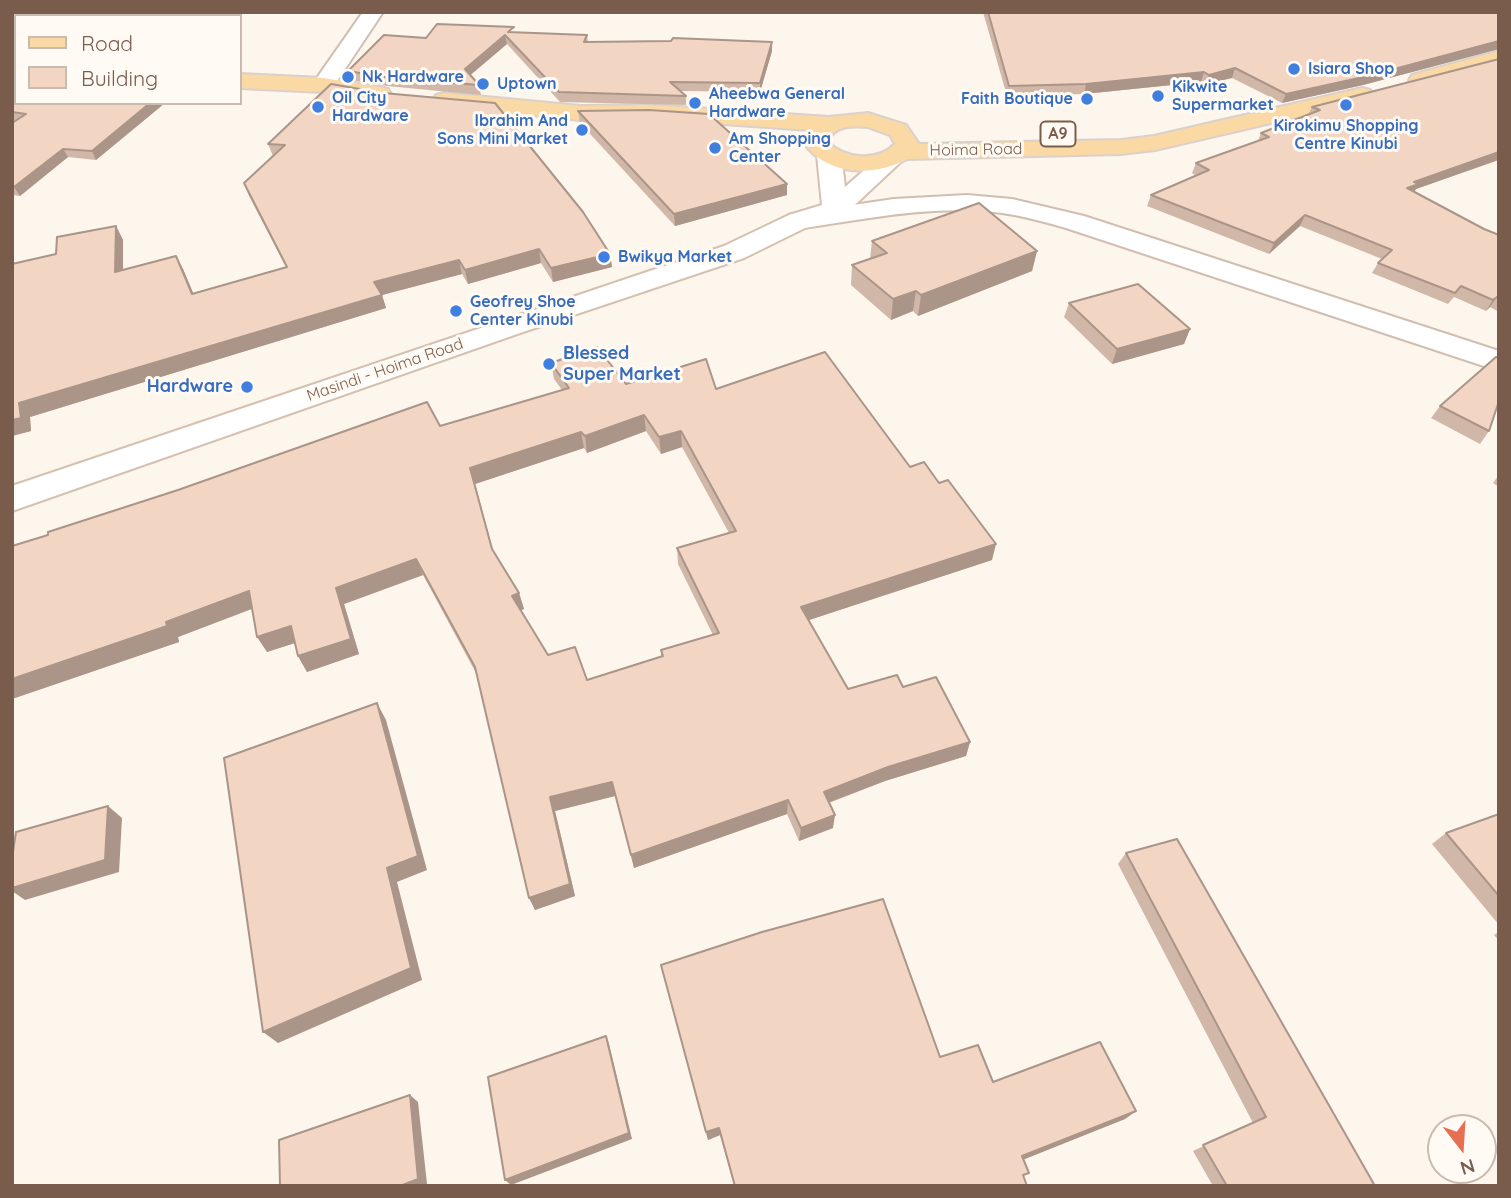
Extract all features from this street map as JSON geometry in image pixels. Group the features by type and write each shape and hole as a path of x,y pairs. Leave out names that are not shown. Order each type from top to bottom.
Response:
{"main road":[{"path":"323,85 373,12"},
{"name":"Hoima Road","path":"900,147 1121,147 1155,143 1391,88 1499,57"},
{"path":"242,80 323,85 401,97"},
{"path":"427,99 581,113 650,112 829,124 868,120 893,126 900,147 869,163 847,161 790,144 722,133 634,125 581,113"},
{"path":"829,124 817,136 816,143 824,152 835,209"},
{"name":"Masindi - Hoima Road","path":"12,499 734,252 799,221 835,209 900,147"},
{"path":"799,221 931,203 1017,207 1075,222 1499,361"}],"building":[{"path":"988,12 1499,12 1499,41 1368,76 1286,94 1235,68 1209,75 1204,72 1086,84 1009,86"},
{"path":"437,24 514,27 508,32 587,35 584,42 671,41 673,38 772,42 760,83 670,82 686,96 559,92 505,35 465,69 479,85 348,71 384,35 426,38"},
{"path":"1499,59 1499,152 1414,182 1419,184 1407,188 1499,235 1499,297 1493,300 1461,286 1455,293 1378,263 1392,250 1305,215 1274,243 1151,195 1209,170 1196,163 1269,137 1261,133 1320,110 1312,107"},
{"path":"12,75 14,105 148,105 92,151 63,149 14,187 12,123 26,114 12,112"},
{"path":"331,84 383,93 495,103 583,212 610,254 551,268 539,249 465,270 459,260 374,282 382,295 19,403 21,418 12,420 12,264 56,254 57,237 116,226 115,272 176,256 192,294 287,267 244,183 285,145 268,144"},
{"path":"649,110 709,114 787,184 674,214 578,111"},
{"path":"979,203 1037,251 921,295 916,291 893,299 852,265 887,253 872,241"},
{"path":"1138,284 1190,329 1117,349 1069,303"},
{"path":"597,347 626,384 706,359 716,389 825,352 910,467 924,462 939,483 948,480 996,544 801,607 848,689 897,675 903,687 936,677 970,742 888,767 824,792 835,815 801,828 788,800 631,855 612,782 550,797 570,884 529,898 475,667 416,559 336,588 351,639 298,656 291,626 257,637 249,591 166,622 167,626 12,679 12,546 427,402 440,426 569,388 551,363","holes":["644,415 659,437 681,431 736,531 677,548 719,633 661,650 663,656 587,680 575,647 548,655 512,596 519,593 492,549 470,468 581,432 585,436"]},
{"path":"1496,357 1499,358 1499,401 1489,431 1440,406"},
{"path":"377,703 418,856 387,868 411,968 263,1032 224,758"},
{"path":"108,806 105,860 12,888 12,858 16,832"},
{"path":"1499,814 1499,896 1446,833"},
{"path":"1177,839 1375,1186 1227,1186 1203,1145 1266,1117 1126,853"},
{"path":"883,899 940,1057 978,1045 993,1082 1100,1042 1136,1111 1022,1156 1029,1173 1023,1175 1027,1186 735,1186 719,1128 706,1132 661,965 762,932"},
{"path":"606,1036 629,1133 505,1180 488,1077"},
{"path":"410,1095 418,1179 400,1186 280,1186 279,1140"}],"place":[{"name":"Isiara Shop","path":"1294,69"},
{"name":"Nk Hardware","path":"348,77"},
{"name":"Uptown","path":"483,84"},
{"name":"Kikwite Supermarket","path":"1158,96"},
{"name":"Faith Boutique","path":"1087,99"},
{"name":"Aheebwa General Hardware","path":"695,103"},
{"name":"Kirokimu Shopping Centre Kinubi","path":"1346,105"},
{"name":"Oil City Hardware","path":"318,107"},
{"name":"Ibrahim And Sons Mini Market","path":"582,130"},
{"name":"Am Shopping Center","path":"715,148"},
{"name":"Bwikya Market","path":"604,257"},
{"name":"Geofrey Shoe Center Kinubi","path":"456,311"},
{"name":"Blessed Super Market","path":"549,364"},
{"name":"Hardware","path":"247,387"}]}
